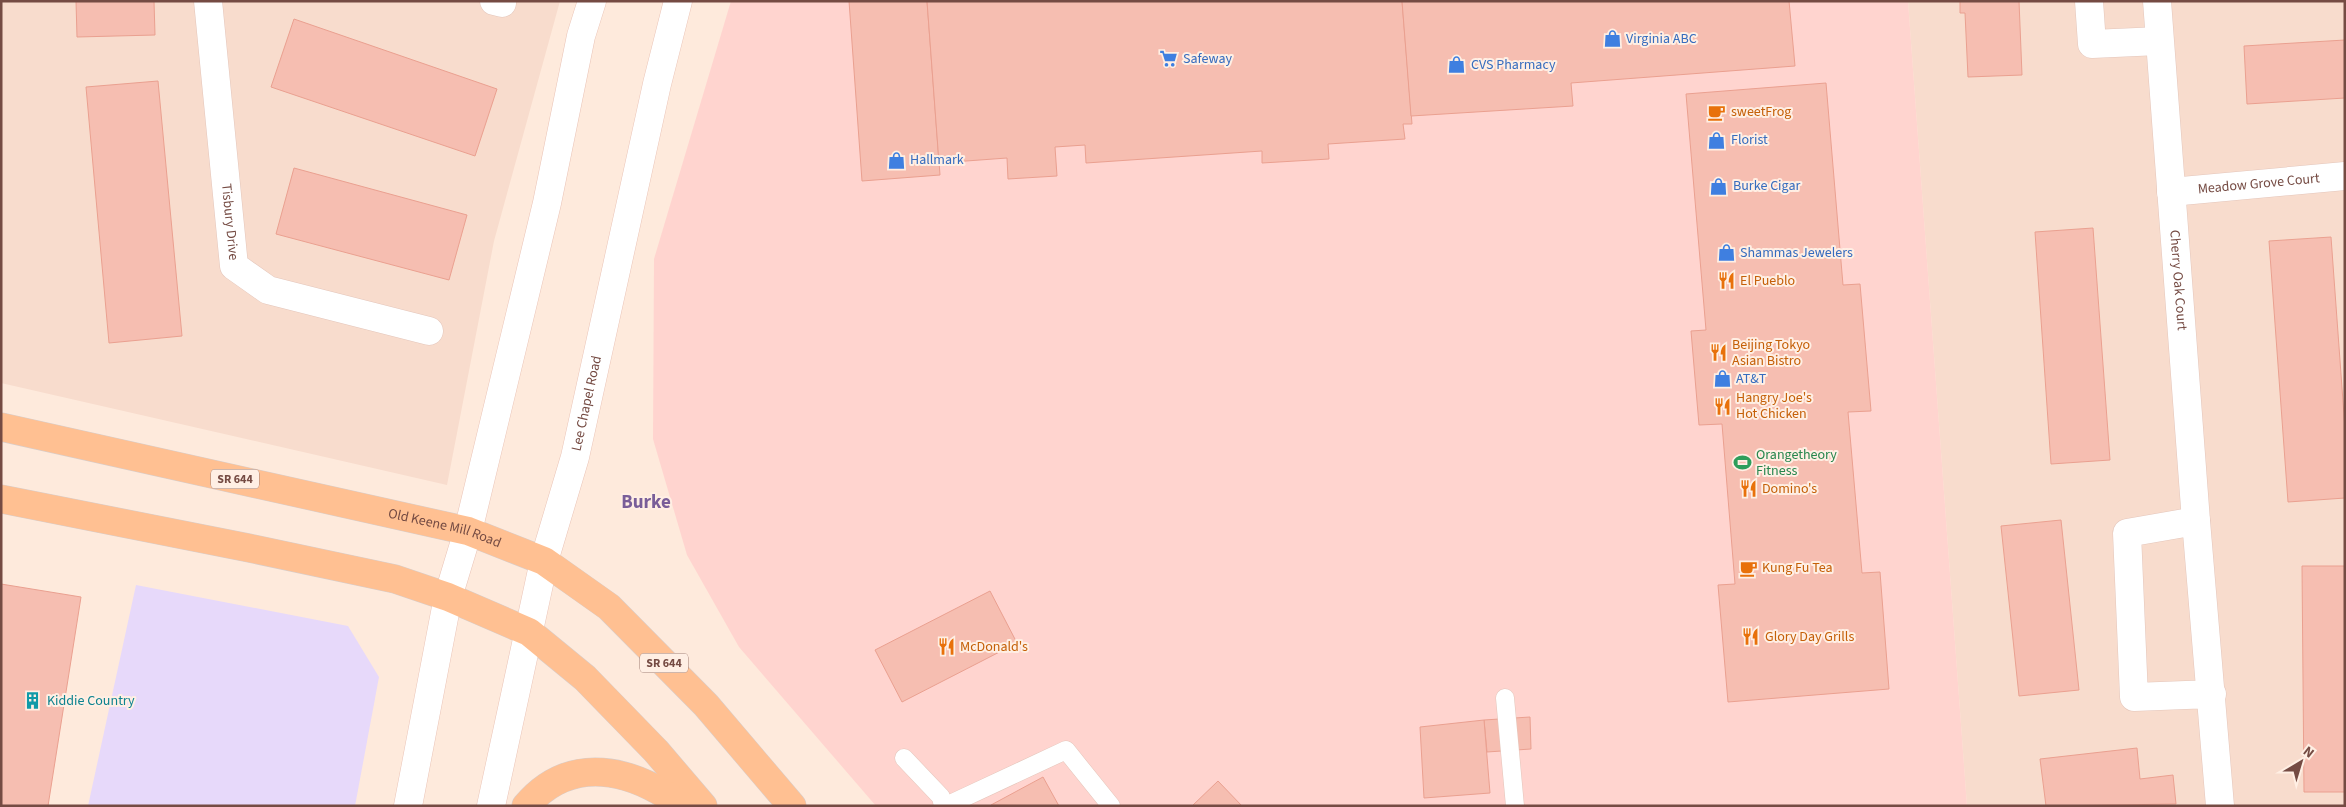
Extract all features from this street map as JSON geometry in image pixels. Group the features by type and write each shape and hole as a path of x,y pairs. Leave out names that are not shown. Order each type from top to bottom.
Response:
{"main road":[{"name":"Old Keene Mill Road","path":"1,427 468,531 544,561 609,607 706,705 792,806"},
{"path":"1,500 248,548 375,575 448,597 529,632 585,678 656,751 703,806"},
{"path":"526,806 534,797 553,784 571,775 594,770 637,779 659,789 682,806"}],"street":[{"name":"Tisbury Drive","path":"208,1 234,266 268,290 429,331"},
{"path":"408,806 448,597 468,531 547,203 581,36 592,1"},
{"name":"Lee Chapel Road","path":"491,806 544,561 575,457 657,84 678,1"},
{"path":"2089,1 2092,44 2159,41"},
{"name":"Cherry Oak Court","path":"2157,1 2196,521 2220,806"},
{"name":"Meadow Grove Court","path":"2171,192 2345,176"},
{"path":"2196,521 2127,533 2134,697 2212,694"}],"lane":[{"path":"1505,698 1516,806"},
{"path":"904,758 941,797 944,806 1066,750 1111,806"}],"shaded area":[{"path":"1,1 560,1 494,241 447,485 1,383"},
{"path":"731,1 1908,1 1967,806 876,806 739,647 687,555 653,439 654,259"},
{"path":"1908,1 2345,1 2345,806 1967,806"},
{"path":"136,585 348,626 379,677 355,806 88,806"}],"building":[{"path":"76,1 154,1 155,35 77,37"},
{"path":"849,1 927,1 940,175 862,181"},
{"name":"Safeway","path":"927,1 1402,1 1412,124 1403,124 1405,139 1328,144 1329,159 1262,163 1262,151 1086,163 1085,145 1055,147 1057,176 1008,179 1007,158 939,163"},
{"path":"1402,1 1789,1 1795,66 1571,83 1573,106 1411,116"},
{"path":"1960,1 2019,1 2022,75 1968,77 1965,13 1960,13"},
{"path":"294,19 497,89 475,156 271,87"},
{"path":"2345,40 2345,98 2247,104 2244,46"},
{"path":"158,81 182,336 109,343 86,87"},
{"path":"1826,83 1843,285 1860,284 1871,411 1848,412 1862,573 1880,572 1889,689 1728,702 1718,585 1735,584 1722,424 1699,425 1691,331 1706,330 1686,94"},
{"path":"294,168 467,215 449,280 276,234"},
{"path":"2093,228 2110,460 2051,464 2035,232"},
{"path":"2331,237 2345,429 2345,498 2288,502 2269,241"},
{"path":"2061,520 2079,690 2019,696 2001,526"},
{"path":"2302,566 2345,566 2345,792 2304,792"},
{"name":"Kiddie Country","path":"1,584 81,597 48,806 1,806"},
{"name":"McDonald's","path":"990,591 1017,643 902,702 875,650"},
{"path":"1530,717 1531,749 1487,752 1484,720"},
{"path":"1484,720 1490,793 1424,798 1420,727"},
{"path":"2137,748 2140,779 2173,775 2176,804 2046,806 2040,759"},
{"path":"1043,777 1059,806 991,805"},
{"path":"1218,781 1242,806 1192,806"}],"place":[{"name":"Virginia ABC","path":"1612,39"},
{"name":"Safeway","path":"1169,59"},
{"name":"CVS Pharmacy","path":"1457,65"},
{"name":"sweetFrog","path":"1717,112"},
{"name":"Florist","path":"1717,140"},
{"name":"Hallmark","path":"896,160"},
{"name":"Burke Cigar","path":"1719,186"},
{"name":"Shammas Jewelers","path":"1726,253"},
{"name":"El Pueblo","path":"1726,281"},
{"name":"Beijing Tokyo Asian Bistro","path":"1718,353"},
{"name":"AT&T","path":"1722,379"},
{"name":"Hangry Joe's Hot Chicken","path":"1722,406"},
{"name":"Orangetheory Fitness","path":"1742,463"},
{"name":"Domino's","path":"1748,489"},
{"name":"Kung Fu Tea","path":"1748,568"},
{"name":"Glory Day Grills","path":"1751,637"},
{"name":"McDonald's","path":"946,647"},
{"name":"Kiddie Country","path":"33,701"}],"district":[{"name":"Burke","path":"646,502"}]}
